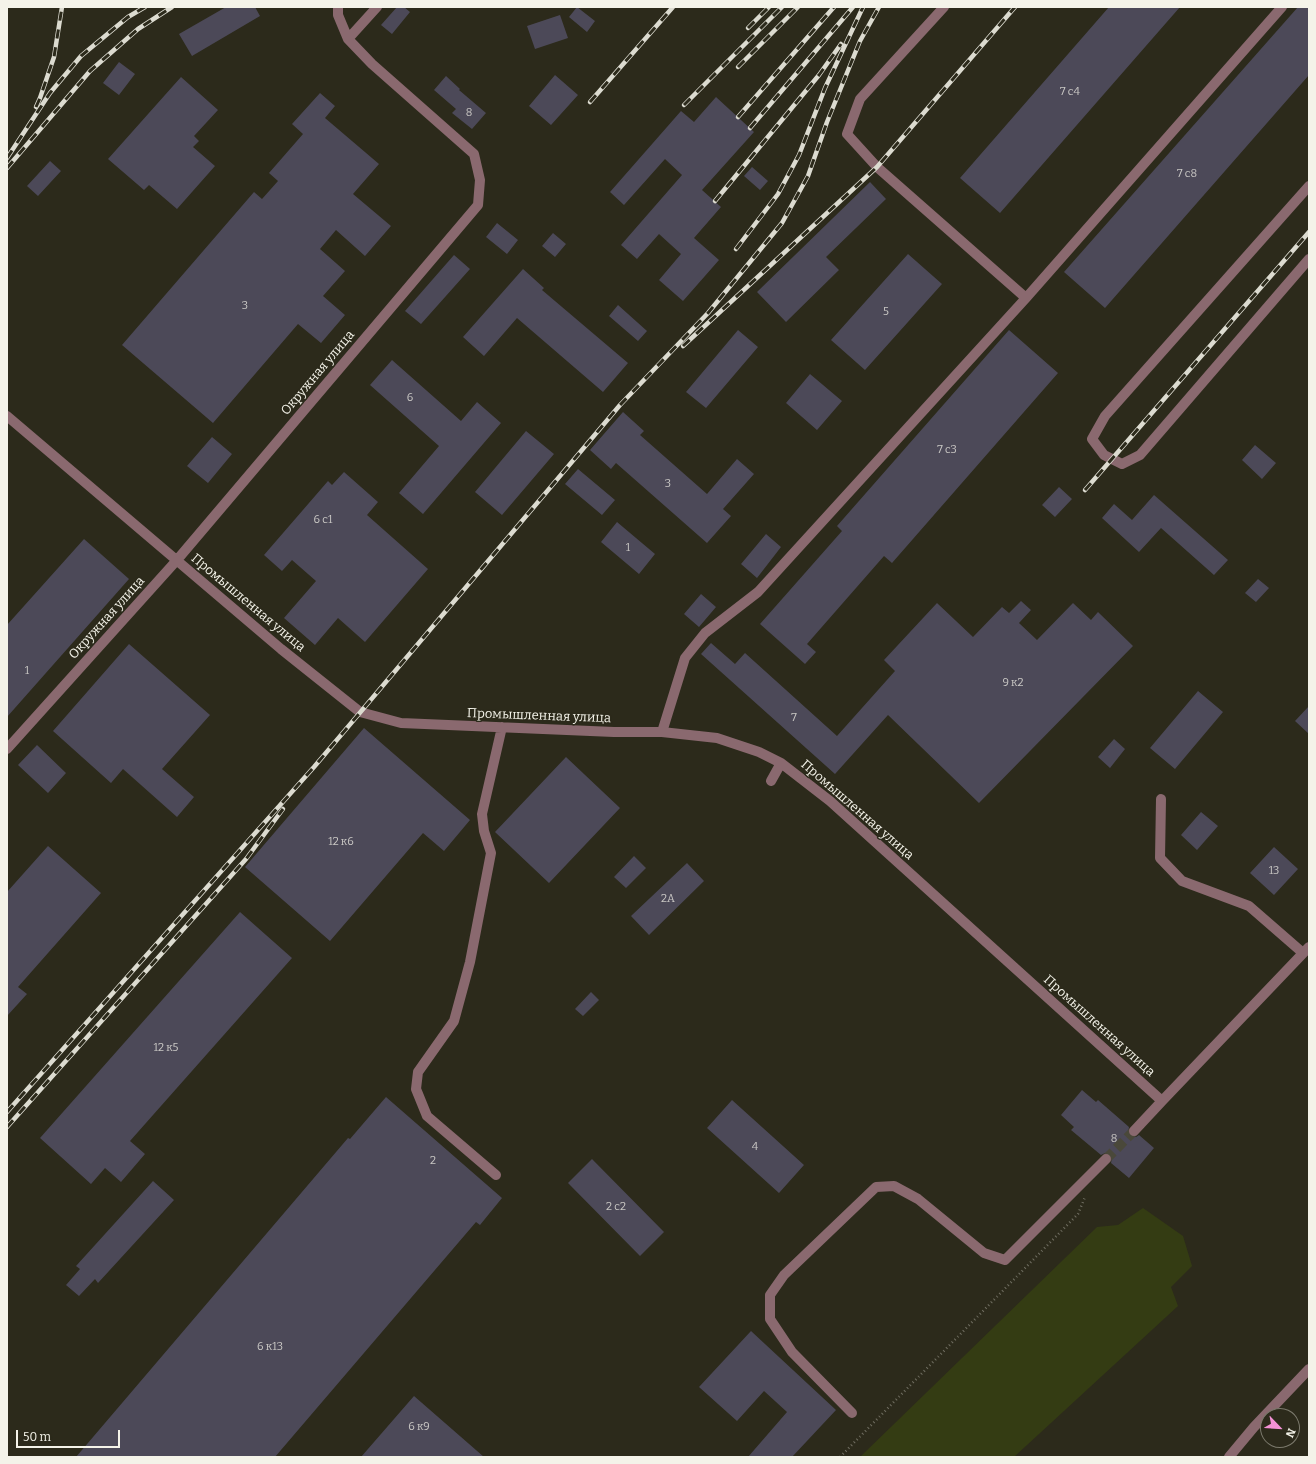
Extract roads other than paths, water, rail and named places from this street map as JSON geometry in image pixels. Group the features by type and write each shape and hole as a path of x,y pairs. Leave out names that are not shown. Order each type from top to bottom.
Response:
{"street":[{"name":"Окружная улица","path":"7,749 177,560 478,205 480,180 474,154 372,64 348,39 338,15 338,7"},
{"path":"348,39 377,7"},
{"path":"944,7 860,99 847,134 877,166 1026,298"},
{"path":"662,732 685,658 705,633 758,592 1026,298 1282,7"},
{"path":"1309,186 1105,416 1092,439 1104,454 1122,464 1140,455 1309,259"},
{"name":"Промышленная улица","path":"7,416 281,649 360,712 401,723 614,732 662,732 717,738 759,752 781,763 830,801 1162,1101"},
{"path":"496,1175 427,1116 416,1089 418,1072 454,1021 470,962 491,853 484,831 482,814 502,727"},
{"path":"771,781 781,763"},
{"path":"1134,1131 1306,950 1249,906 1182,881 1160,858 1161,799"},
{"path":"852,1413 792,1352 770,1319 770,1295 784,1275 876,1188 894,1186 918,1199 984,1253 1005,1260 1106,1159"},
{"path":"1229,1457 1254,1427 1309,1369"}],"tunnel":[{"path":"1106,1159 1134,1131"}],"railway":[{"path":"36,107 54,57 62,7"},
{"path":"7,158 50,93 81,56 128,17 145,7"},
{"path":"7,168 90,71 138,29 172,7"},
{"path":"590,102 673,7"},
{"path":"748,28 769,7"},
{"path":"684,105 782,7"},
{"path":"738,67 798,7"},
{"path":"738,117 834,7"},
{"path":"750,128 853,7"},
{"path":"736,249 778,194 799,155 825,88 863,7"},
{"path":"7,1112 314,767 620,405 708,313 782,223 808,176 827,122 860,41 879,7"},
{"path":"683,346 877,167 1015,7"},
{"path":"715,201 819,75 841,44"},
{"path":"1085,490 1309,232"},
{"path":"7,1127 246,859 283,809"}]}
